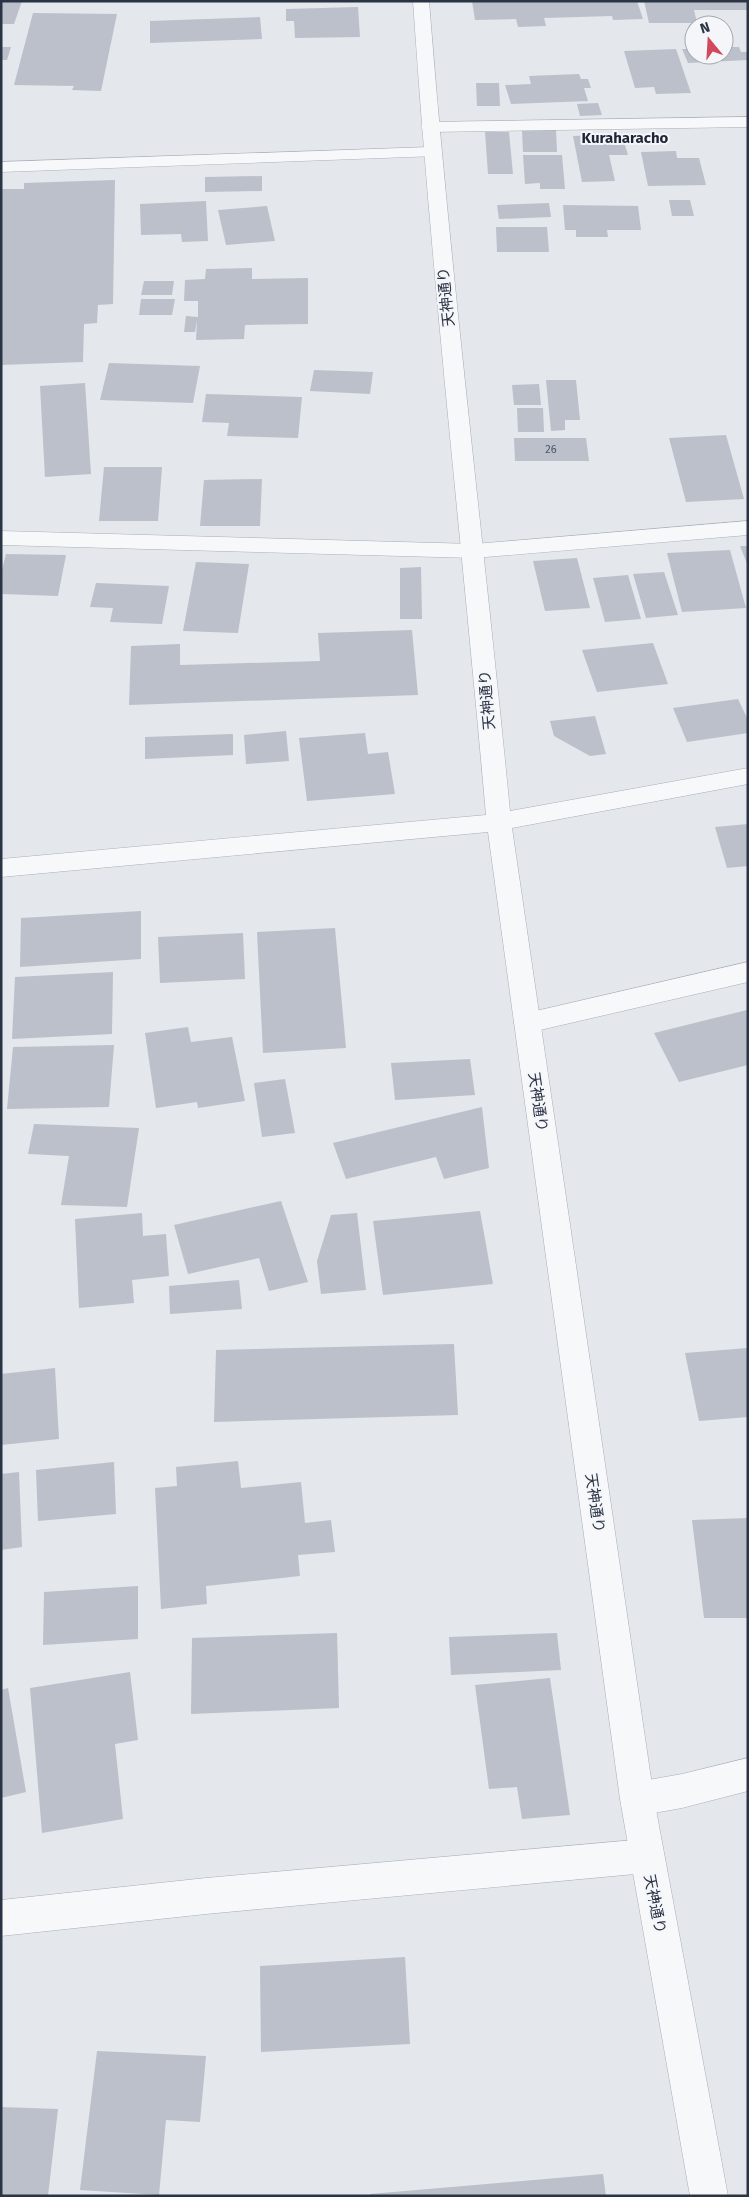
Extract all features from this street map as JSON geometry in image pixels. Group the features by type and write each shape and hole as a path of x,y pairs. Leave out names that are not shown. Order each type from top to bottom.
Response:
{"street":[{"name":"天神通り","path":"422,1 431,152 474,552 499,822 637,1799 709,2196"},
{"path":"430,127 748,122"},
{"path":"1,167 431,152"},
{"path":"1,538 474,552 748,528"},
{"path":"1,868 499,822 748,776"},
{"path":"527,1022 748,972"},
{"path":"637,1799 682,1791 748,1774"},
{"path":"1,1918 206,1896 646,1856"}],"building":[{"path":"1,1 22,1 14,24 1,24"},
{"path":"472,1 637,1 643,19 613,20 612,16 544,18 546,26 518,27 516,19 475,20"},
{"path":"644,1 748,1 748,10 694,10 695,15 684,15 684,23 649,23"},
{"path":"358,7 360,37 295,38 294,21 286,21 286,9"},
{"path":"33,13 117,14 101,91 72,90 74,86 14,85"},
{"path":"260,17 262,39 150,43 150,21"},
{"path":"1,47 11,47 7,60 1,60"},
{"path":"734,47 739,47 741,52 748,52 748,60 734,61"},
{"path":"676,49 691,93 656,94 654,87 635,88 624,51"},
{"path":"579,74 581,79 588,79 591,88 584,88 588,101 511,104 505,85 531,84 529,76"},
{"path":"476,83 499,83 500,106 477,106"},
{"path":"598,103 602,115 580,116 577,104"},
{"path":"522,130 556,130 557,152 523,152"},
{"path":"485,132 509,132 513,174 488,174"},
{"path":"604,135 606,142 624,142 628,155 609,155 615,181 582,182 573,136"},
{"path":"676,151 677,158 699,158 706,185 648,186 641,152"},
{"path":"523,155 562,155 565,189 540,189 540,183 525,184"},
{"path":"262,176 262,191 205,192 205,177"},
{"path":"115,180 113,304 98,305 97,323 84,324 83,362 1,365 1,189 24,189 24,183"},
{"path":"669,200 690,200 694,216 672,216"},
{"path":"206,201 208,241 182,242 181,234 141,235 140,204"},
{"path":"549,203 551,217 499,219 497,205"},
{"path":"563,205 638,206 641,230 607,230 608,237 576,237 576,230 565,230"},
{"path":"267,206 275,241 226,245 218,210"},
{"path":"496,227 547,227 549,252 497,252"},
{"path":"252,268 252,279 308,278 308,324 245,325 244,339 196,340 197,320 195,332 184,332 186,316 198,317 198,301 184,301 185,280 205,279 206,269"},
{"path":"144,281 174,281 172,295 141,295"},
{"path":"141,299 175,299 172,315 139,315"},
{"path":"109,363 200,366 193,403 100,400"},
{"path":"314,370 373,372 370,394 310,391"},
{"path":"546,380 576,380 580,420 565,420 565,430 551,431"},
{"path":"85,383 91,474 45,477 40,386"},
{"path":"539,384 541,405 514,405 512,385"},
{"path":"206,394 302,397 298,438 227,436 229,423 202,422"},
{"path":"517,408 543,408 544,432 518,432"},
{"path":"726,435 744,499 686,502 669,438"},
{"path":"514,438 586,438 589,461 515,461"},
{"path":"104,467 162,467 158,521 99,521"},
{"path":"262,479 260,526 200,526 204,480"},
{"path":"740,546 748,546 748,566"},
{"path":"730,550 746,608 682,612 667,553"},
{"path":"6,554 66,555 58,596 1,594 1,574"},
{"path":"577,558 590,608 545,611 533,561"},
{"path":"196,562 249,564 238,633 183,631"},
{"path":"421,567 422,619 400,619 400,568"},
{"path":"664,572 678,615 646,618 633,574"},
{"path":"628,575 641,619 605,622 593,578"},
{"path":"96,583 169,586 162,624 110,622 113,608 90,607"},
{"path":"412,630 418,695 129,705 131,646 180,644 180,665 320,661 318,633"},
{"path":"653,643 668,684 597,692 582,650"},
{"path":"738,699 748,720 748,733 687,742 673,708"},
{"path":"595,716 606,754 590,756 554,736 550,721"},
{"path":"286,731 289,761 246,764 244,735"},
{"path":"365,733 368,754 388,752 395,794 307,801 299,738"},
{"path":"233,734 233,755 145,759 145,737"},
{"path":"748,824 748,866 727,868 715,827"},
{"path":"141,911 141,959 20,967 21,918"},
{"path":"335,928 346,1048 263,1053 257,932"},
{"path":"243,933 245,979 160,983 158,937"},
{"path":"113,972 112,1034 12,1039 15,977"},
{"path":"747,1010 748,1065 679,1082 654,1033"},
{"path":"188,1027 191,1042 232,1037 245,1101 198,1108 197,1102 156,1108 145,1033"},
{"path":"114,1045 109,1107 7,1109 13,1047"},
{"path":"470,1059 475,1095 395,1100 391,1063"},
{"path":"285,1079 295,1133 262,1137 254,1083"},
{"path":"482,1107 489,1168 444,1179 436,1157 346,1179 333,1143"},
{"path":"34,1124 139,1128 127,1207 61,1205 69,1156 28,1154"},
{"path":"281,1201 308,1282 269,1291 259,1258 188,1274 174,1225"},
{"path":"480,1211 493,1284 383,1295 373,1221"},
{"path":"142,1213 143,1236 166,1234 169,1276 132,1280 134,1303 79,1308 75,1219"},
{"path":"357,1213 366,1290 321,1294 317,1261 331,1215"},
{"path":"239,1280 242,1309 170,1314 169,1286"},
{"path":"454,1344 458,1415 214,1422 216,1350"},
{"path":"748,1348 748,1417 699,1421 685,1353"},
{"path":"55,1368 59,1439 1,1445 1,1374"},
{"path":"238,1461 241,1488 301,1482 305,1523 331,1520 335,1552 298,1555 300,1576 206,1586 207,1604 161,1609 155,1488 177,1486 176,1467"},
{"path":"114,1462 116,1514 38,1521 36,1470"},
{"path":"19,1472 22,1547 1,1550 1,1474"},
{"path":"748,1518 748,1618 704,1618 692,1520"},
{"path":"138,1586 138,1639 43,1645 44,1592"},
{"path":"337,1633 339,1708 191,1714 192,1638"},
{"path":"557,1633 561,1670 451,1675 449,1637"},
{"path":"130,1672 138,1740 115,1744 123,1819 42,1833 30,1688"},
{"path":"550,1678 570,1815 522,1819 517,1787 489,1789 475,1685"},
{"path":"8,1688 26,1792 1,1798 1,1690"},
{"path":"405,1957 410,2044 261,2052 260,1966"},
{"path":"97,2051 206,2056 200,2122 166,2120 159,2195 80,2190"},
{"path":"1,2107 58,2109 48,2196 1,2196"},
{"path":"603,2174 606,2196 370,2196 370,2194"}],"district":[{"name":"Kuraharacho","path":"625,138"}]}
